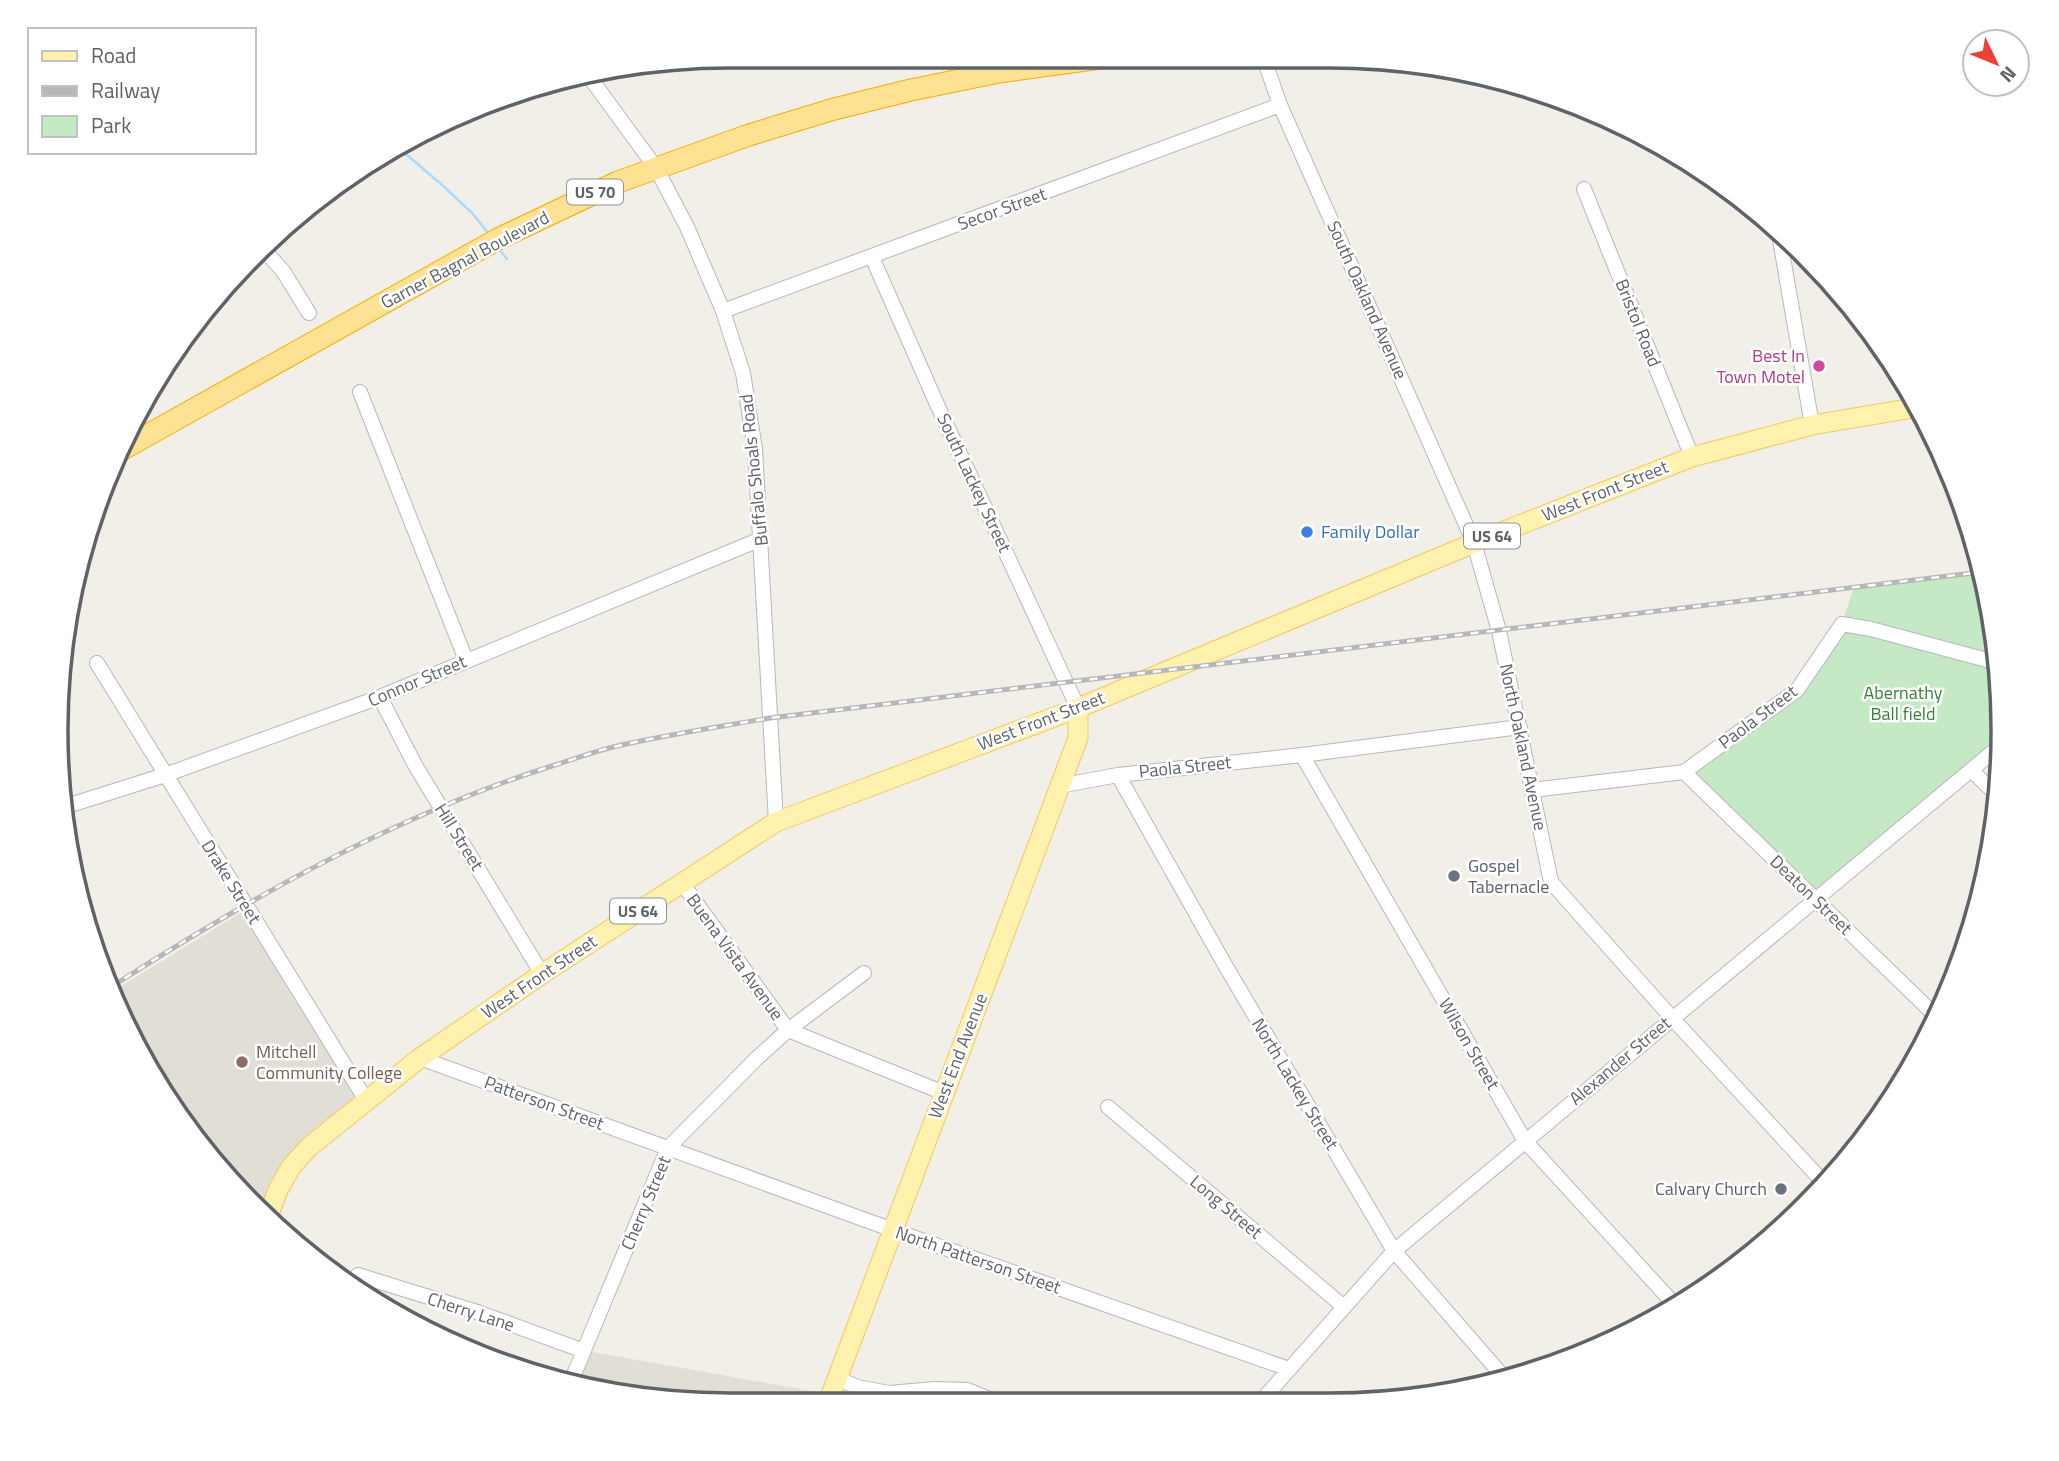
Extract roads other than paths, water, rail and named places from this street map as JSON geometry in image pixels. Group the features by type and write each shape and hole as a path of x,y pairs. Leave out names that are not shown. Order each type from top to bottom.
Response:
{"highway":[{"name":"Garner Bagnal Boulevard","path":"135,442 498,239 618,182 749,135 834,109 911,90 1028,68"}],"main road":[{"name":"West Front Street","path":"271,1208 291,1167 309,1147 420,1058 542,974 776,822 1078,708 1692,457 1812,425 1907,409"},
{"name":"West End Avenue","path":"832,1393 1079,738 1078,708"}],"street":[{"name":"South Oakland Avenue","path":"1267,68 1280,105 1474,544"},
{"name":"Buffalo Shoals Road","path":"594,83 656,168 687,227 723,311 743,373 755,449 776,822"},
{"name":"Secor Street","path":"723,311 1280,105"},
{"name":"Bristol Road","path":"1584,189 1692,457"},
{"path":"1781,248 1812,425"},
{"path":"269,255 284,271 309,313"},
{"name":"South Lackey Street","path":"872,257 1078,708"},
{"path":"360,392 466,660"},
{"name":"Connor Street","path":"73,804 165,775 380,697 761,539"},
{"name":"North Oakland Avenue","path":"1474,544 1499,631 1551,882 1818,1176"},
{"name":"Paola Street","path":"1532,790 1684,772 1797,690 1842,624 1871,629 1986,660"},
{"name":"Drake Street","path":"97,663 366,1100"},
{"name":"Hill Street","path":"380,697 415,765 542,974"},
{"name":"Paola Street","path":"1059,786 1118,775 1520,727"},
{"name":"Alexander Street","path":"1268,1393 1394,1251 1990,754"},
{"name":"Wilson Street","path":"1301,755 1525,1140 1669,1298"},
{"path":"1971,770 1988,786"},
{"name":"Deaton Street","path":"1684,772 1929,1009"},
{"name":"North Lackey Street","path":"1118,775 1225,965 1394,1251 1498,1370"},
{"name":"Buena Vista Avenue","path":"682,883 788,1030 944,1093"},
{"name":"Cherry Street","path":"575,1374 668,1149 788,1030 864,973"},
{"name":"Patterson Street","path":"420,1058 668,1149"},
{"name":"Long Street","path":"1108,1107 1344,1307"},
{"name":"North Patterson Street","path":"668,1149 1289,1368"},
{"name":"Cherry Lane","path":"358,1275 480,1313 584,1352"},
{"path":"837,1378 857,1387 889,1393 935,1389 967,1390 974,1393"}],"waterway":[{"path":"405,154 472,213 489,234"},
{"path":"498,248 507,259"}],"railway":[{"path":"118,982 270,891 380,834 493,786 613,747 770,718 1971,573"}],"place":[{"name":"Best In Town Motel","path":"1819,366"},
{"name":"Family Dollar","path":"1307,532"},
{"name":"Gospel Tabernacle","path":"1454,876"},
{"name":"Mitchell Community College","path":"242,1062"},
{"name":"Calvary Church","path":"1781,1189"}],"park label":[{"name":"Abernathy Ball field","path":"1903,703"}]}
